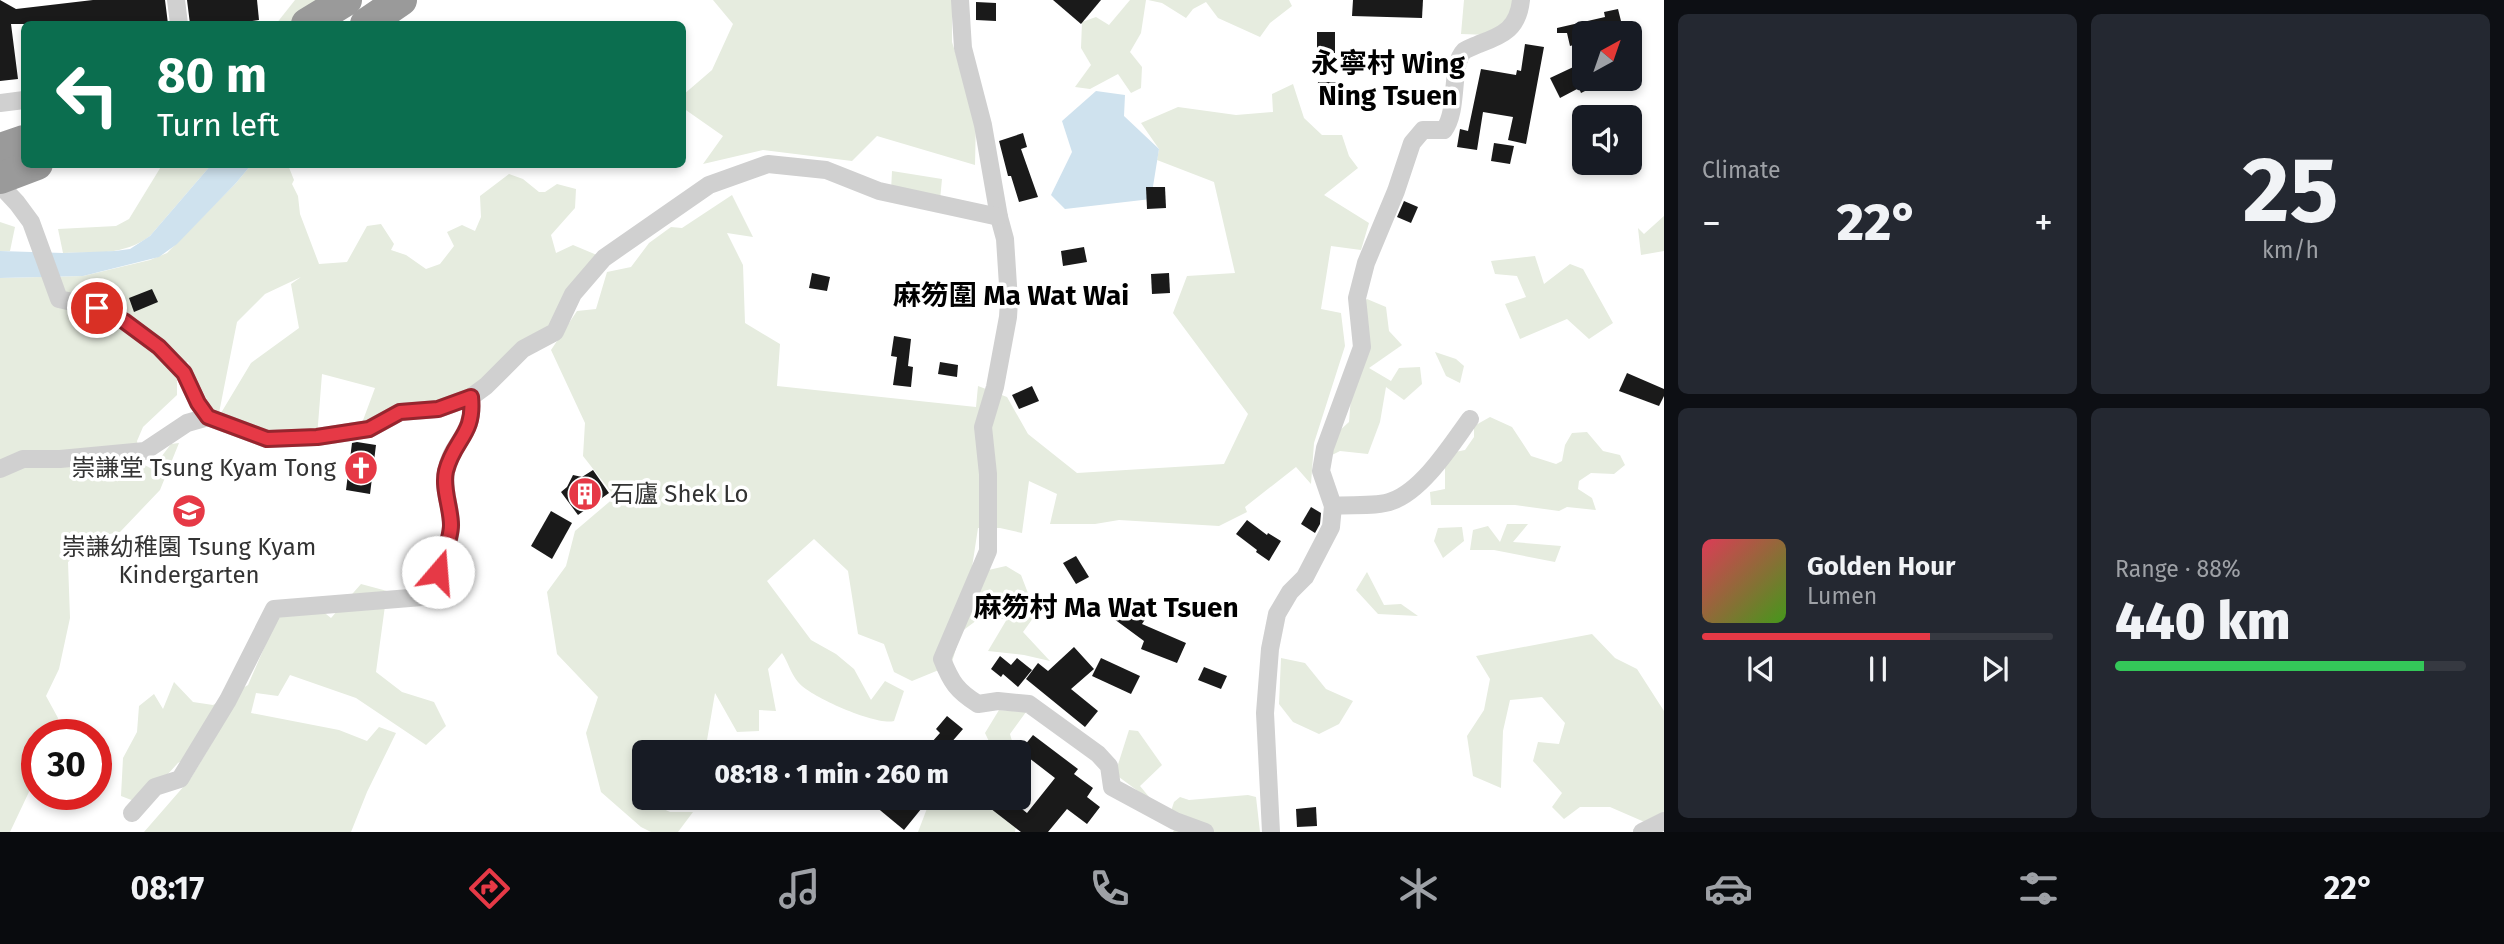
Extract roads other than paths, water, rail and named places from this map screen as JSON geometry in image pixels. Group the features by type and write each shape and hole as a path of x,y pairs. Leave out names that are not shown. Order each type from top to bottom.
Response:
{"highway":[{"path":"312,21 346,0"},
{"path":"370,21 401,0"},
{"path":"0,149 21,142"},
{"path":"0,178 26,168"}],"street":[{"path":"176,0 179,21"},
{"path":"960,0 962,48 983,125 1005,239 1009,309 995,387 983,427 988,474 988,551 942,659 952,683 978,704 998,701 1029,704 1098,754 1109,766 1112,788 1175,821 1205,832"},
{"path":"1271,832 1265,713 1270,649 1277,614 1290,592 1305,577 1331,527 1333,506 1321,471 1325,448 1362,347 1357,298 1366,263 1396,191 1412,143 1423,130 1444,130 1450,121 1459,61 1465,51 1509,30 1517,18 1521,0"},
{"path":"0,103 21,100"},
{"path":"0,185 17,203 32,226 57,294 124,321 159,347 184,373 208,417 267,439 317,437 369,429 400,412 438,409 471,397 523,349 555,332 573,294 604,258 709,185 768,164 826,170 879,191 999,217"},
{"path":"132,813 155,787 180,779 228,701 274,609 422,597 438,572 452,528 445,474 453,451 466,434 473,415 471,397"},
{"path":"0,469 23,459 60,459 145,451 187,423 208,417"},
{"path":"1333,506 1390,503 1405,495 1438,461 1470,419"}],"water":[{"path":"1096,91 1125,95 1124,116 1159,149 1151,199 1065,209 1051,195 1072,152 1062,121"},
{"path":"208,168 248,168 177,244 159,257 83,276 0,278 0,251 115,251 130,249 150,236"}],"place":[{"name":"崇謙堂 Tsung Kyam Tong","path":"361,468"},
{"name":"石廬 Shek Lo","path":"585,494"},
{"name":"崇謙幼稚園 Tsung Kyam Kindergarten","path":"189,511"}],"district":[{"name":"永寧村 Wing Ning Tsuen","path":"1388,79"},
{"name":"麻笏圍 Ma Wat Wai","path":"1011,295"},
{"name":"麻笏村 Ma Wat Tsuen","path":"1106,607"}]}
